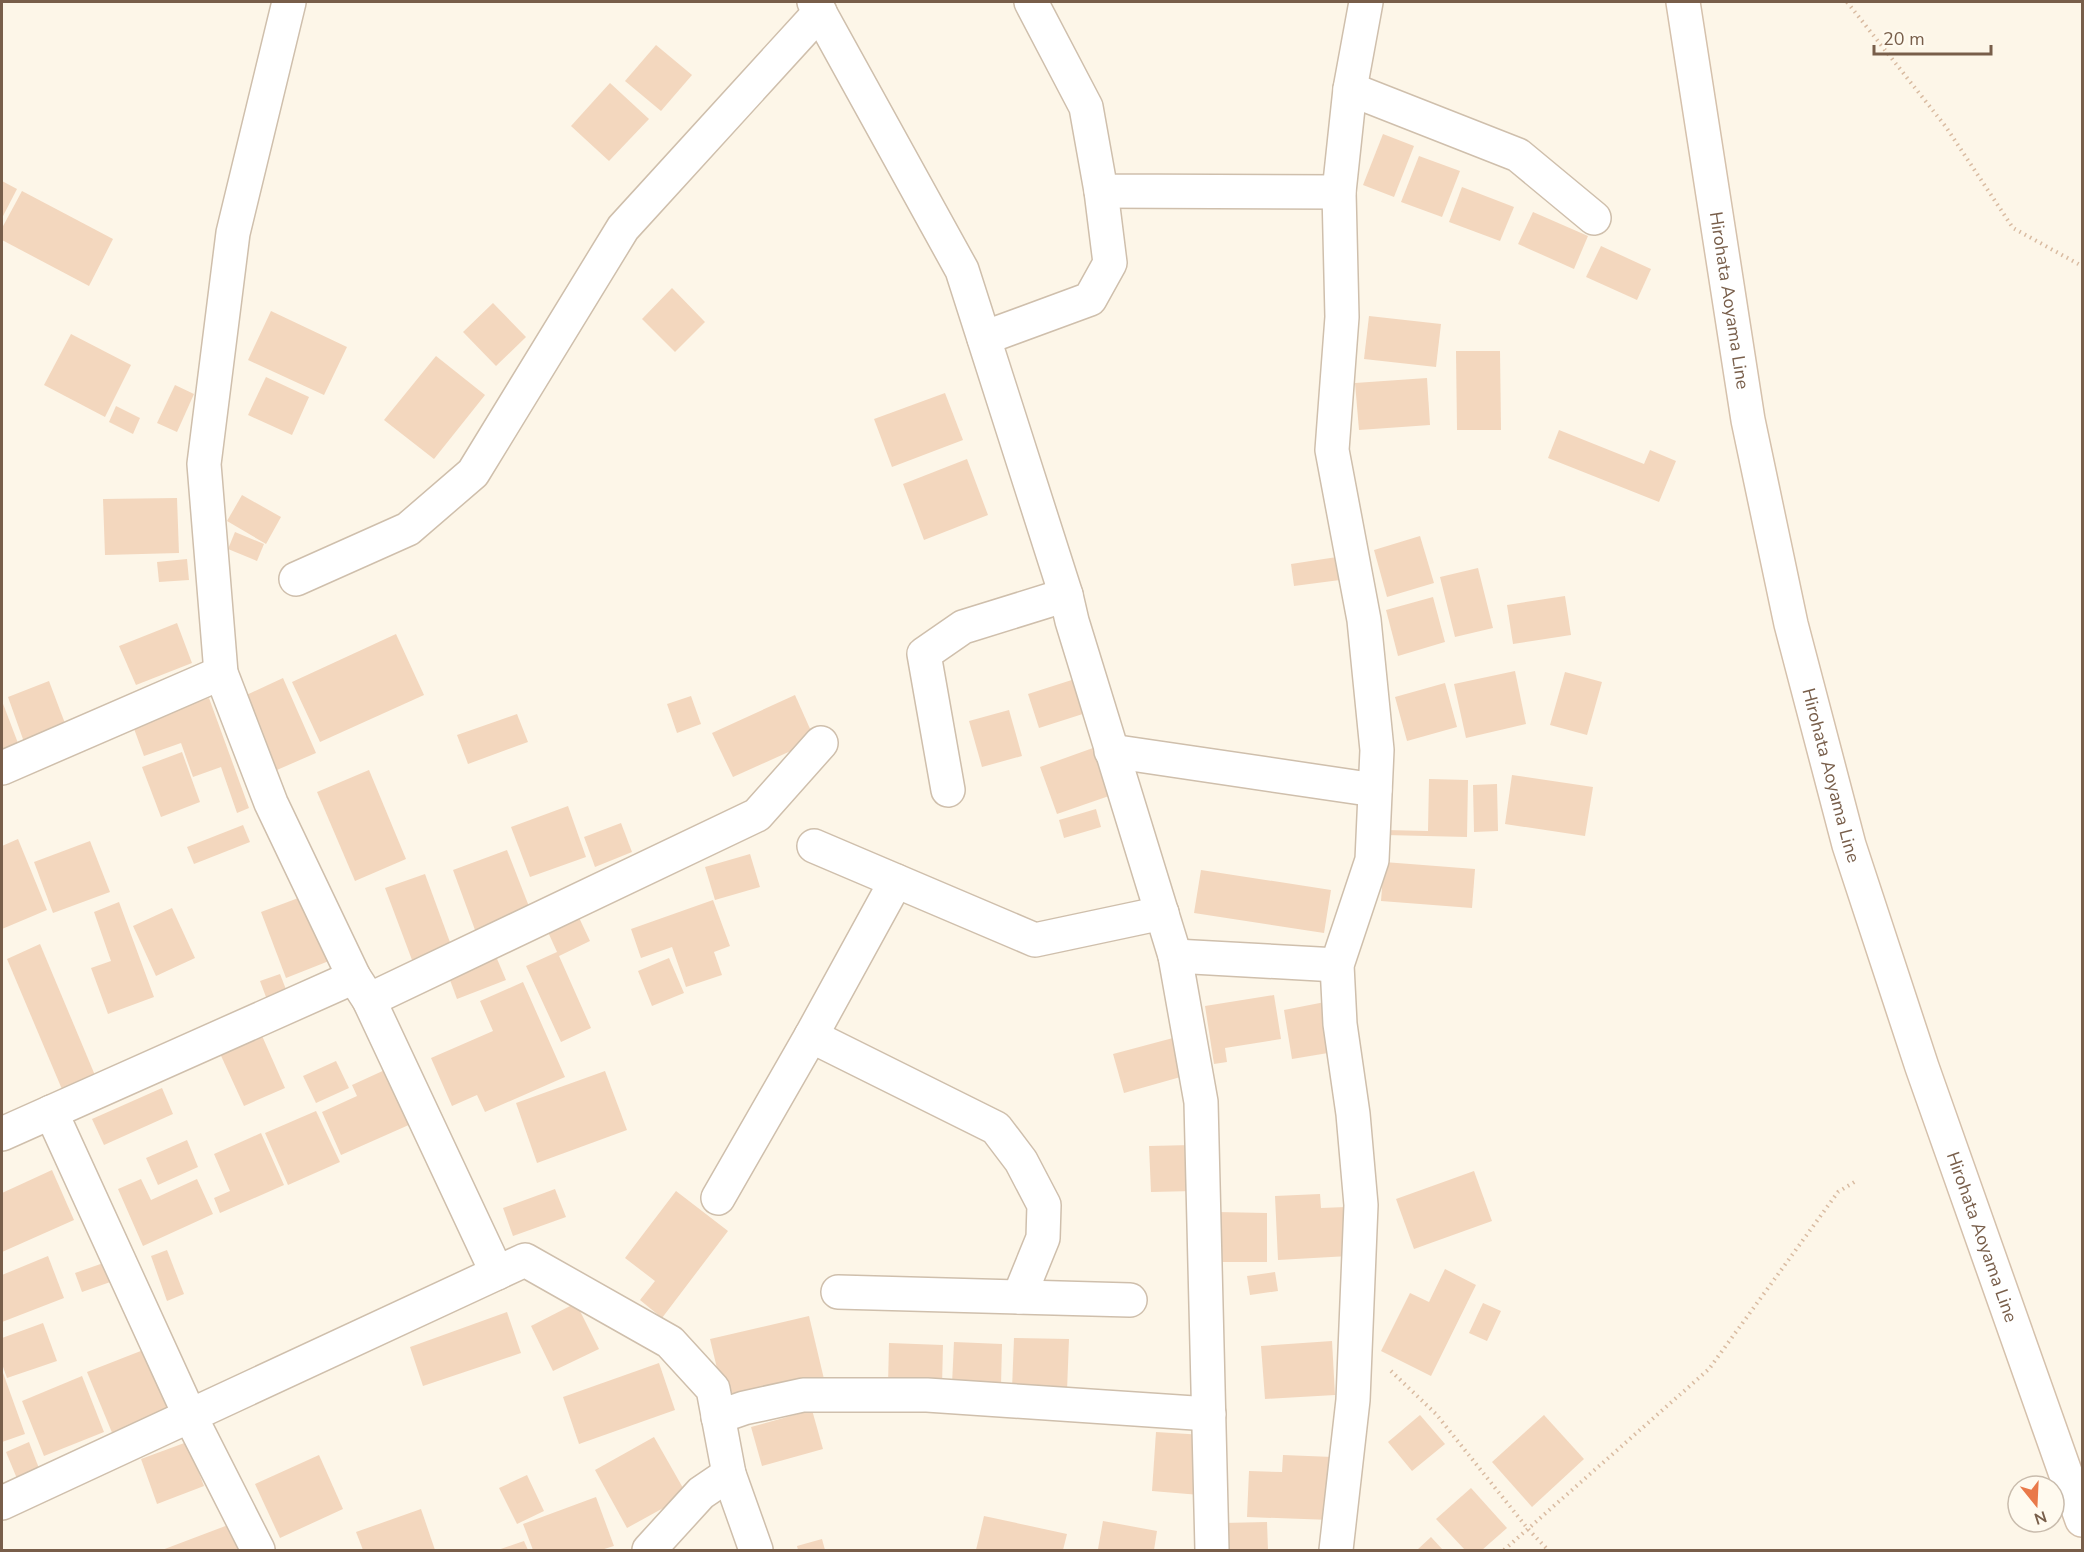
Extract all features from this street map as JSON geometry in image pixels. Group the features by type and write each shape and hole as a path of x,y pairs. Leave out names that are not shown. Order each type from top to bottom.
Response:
{"street":[{"path":"289,2 233,233 204,464 221,673 271,803 496,1273"},
{"path":"984,338 1090,300 1110,264 1101,191 1086,107 1031,2"},
{"path":"1336,1551 1353,1400 1361,1205 1353,1114 1340,1024 1337,965 1372,860 1377,750 1364,620 1332,450 1342,317 1339,192 1350,89 1366,2"},
{"name":"Hirohata Aoyama Line","path":"1683,2 1748,420 1791,624 1849,845 1922,1067 2082,1520"},
{"path":"296,579 408,529 473,473 622,228 817,7 962,270 1066,595 1175,956 1201,1102 1212,1551"},
{"path":"1350,89 1518,155 1594,218"},
{"path":"1101,191 1339,192"},
{"path":"948,790 924,654 963,627 1066,595"},
{"path":"2,768 221,673"},
{"path":"2,1134 51,1112 362,989 758,815 821,743"},
{"path":"1112,750 1376,790"},
{"path":"814,846 1035,940 1162,913"},
{"path":"718,1198 896,881"},
{"path":"1175,956 1337,965"},
{"path":"811,1036 996,1128 1021,1161 1044,1205 1043,1238 1019,1297"},
{"path":"51,1112 190,1416 258,1551"},
{"path":"2,1503 525,1260 670,1342 713,1389 729,1473 756,1551"},
{"path":"838,1292 1130,1300"},
{"path":"718,1417 744,1408 803,1395 927,1395 1209,1414"},
{"path":"649,1551 702,1493 729,1473"}],"path":[{"path":"1846,2 1946,127 2013,228 2082,266"},
{"path":"1504,1551 1709,1369 1838,1192 1856,1181"},
{"path":"1356,1352 1387,1367 1436,1414 1548,1551"}],"building":[{"path":"656,45 692,75 661,111 625,81"},
{"path":"610,83 649,119 609,161 571,126"},
{"path":"1383,134 1414,146 1394,197 1363,185"},
{"path":"1419,156 1460,171 1442,217 1401,202"},
{"path":"2,181 17,189 2,218"},
{"path":"1462,187 1514,207 1500,241 1449,222"},
{"path":"22,191 113,239 89,286 2,240 2,228"},
{"path":"1533,212 1588,236 1574,269 1518,244"},
{"path":"1601,246 1651,269 1637,300 1586,277"},
{"path":"672,288 705,322 675,352 642,319"},
{"path":"493,303 526,337 496,366 463,332"},
{"path":"271,311 347,347 324,395 248,360"},
{"path":"1369,316 1441,324 1436,367 1364,359"},
{"path":"71,334 131,365 105,417 44,385"},
{"path":"1456,351 1500,351 1501,430 1457,430"},
{"path":"436,356 485,395 434,459 384,420"},
{"path":"266,377 309,397 292,435 248,415"},
{"path":"1427,378 1430,425 1359,430 1355,383"},
{"path":"175,385 194,394 177,432 157,423"},
{"path":"945,393 963,440 892,467 874,419"},
{"path":"116,406 140,418 133,434 109,422"},
{"path":"1559,430 1644,464 1650,450 1676,461 1659,502 1548,458"},
{"path":"967,459 988,515 924,540 903,484"},
{"path":"242,495 281,517 266,544 227,521"},
{"path":"177,498 179,553 105,555 103,499"},
{"path":"235,532 264,544 257,561 228,549"},
{"path":"1420,536 1434,583 1387,597 1374,550"},
{"path":"1337,557 1340,580 1294,586 1291,564"},
{"path":"187,559 189,580 159,582 157,562"},
{"path":"1478,568 1493,628 1455,637 1440,577"},
{"path":"1565,596 1571,635 1513,644 1507,605"},
{"path":"1433,597 1445,642 1398,656 1386,610"},
{"path":"177,623 192,663 136,685 119,646"},
{"path":"396,634 424,695 320,742 292,682"},
{"path":"1515,671 1526,724 1466,738 1454,684"},
{"path":"1565,672 1602,682 1587,735 1550,725"},
{"path":"283,678 316,753 270,773 238,699"},
{"path":"1078,678 1089,712 1039,728 1028,694"},
{"path":"49,681 66,726 24,742 8,697"},
{"path":"1445,683 1457,727 1407,741 1395,697"},
{"path":"795,695 815,740 733,777 712,733"},
{"path":"691,696 701,724 677,733 667,704"},
{"path":"209,698 249,808 237,813 221,767 193,777 181,743 144,756 133,726"},
{"path":"2,701 21,751 2,759"},
{"path":"1009,710 1022,756 982,767 969,721"},
{"path":"517,714 528,742 468,764 457,735"},
{"path":"1093,748 1109,796 1057,814 1040,767"},
{"path":"182,752 200,802 161,817 142,767"},
{"path":"369,770 406,859 355,881 317,792"},
{"path":"1512,775 1593,787 1585,836 1505,824"},
{"path":"1429,779 1468,780 1467,837 1385,835 1385,830 1428,831"},
{"path":"1497,784 1498,831 1474,832 1473,785"},
{"path":"568,806 586,857 530,877 511,827"},
{"path":"1096,809 1101,827 1064,838 1059,820"},
{"path":"621,823 632,852 595,867 584,837"},
{"path":"243,825 250,842 194,864 187,847"},
{"path":"18,839 47,910 2,929 2,846"},
{"path":"90,841 110,892 53,913 34,862"},
{"path":"507,850 530,909 475,930 453,870"},
{"path":"750,854 760,887 715,900 705,867"},
{"path":"1384,862 1475,869 1472,908 1381,901"},
{"path":"1201,870 1331,890 1324,933 1194,913"},
{"path":"425,874 451,945 412,960 385,888"},
{"path":"309,894 334,959 286,978 261,912"},
{"path":"713,900 730,946 714,952 722,975 686,987 672,947 641,958 631,929"},
{"path":"119,902 154,997 108,1014 91,968 111,961 94,912"},
{"path":"574,907 590,941 559,956 591,1028 561,1042 526,966 557,952 543,921"},
{"path":"172,908 195,958 156,976 133,926"},
{"path":"40,944 97,1080 64,1094 7,959"},
{"path":"495,954 506,980 457,999 447,972"},
{"path":"669,958 684,993 652,1006 638,971"},
{"path":"280,974 289,997 269,1005 260,981"},
{"path":"523,982 565,1077 485,1112 477,1095 452,1106 431,1058 493,1031 480,1001"},
{"path":"1274,995 1281,1039 1225,1048 1227,1062 1214,1064 1205,1006"},
{"path":"1325,1002 1334,1052 1292,1059 1284,1010"},
{"path":"259,1029 285,1088 244,1106 217,1047"},
{"path":"1173,1038 1184,1076 1124,1093 1113,1054"},
{"path":"336,1061 349,1088 316,1103 303,1076"},
{"path":"387,1069 411,1124 341,1155 322,1112 357,1096 352,1085"},
{"path":"605,1071 627,1130 537,1163 516,1103"},
{"path":"162,1088 173,1114 104,1145 92,1119"},
{"path":"316,1111 340,1162 288,1185 265,1133"},
{"path":"261,1133 284,1185 220,1213 214,1198 230,1191 214,1154"},
{"path":"187,1140 198,1167 158,1185 146,1158"},
{"path":"1192,1145 1194,1191 1151,1192 1149,1146"},
{"path":"52,1170 74,1220 2,1252 2,1193"},
{"path":"1474,1171 1492,1221 1414,1249 1396,1199"},
{"path":"141,1179 151,1200 197,1179 213,1214 143,1246 118,1189"},
{"path":"555,1189 566,1217 513,1236 503,1208"},
{"path":"676,1191 728,1231 662,1318 640,1300 655,1281 625,1258"},
{"path":"1320,1194 1321,1208 1346,1207 1349,1256 1278,1260 1275,1196"},
{"path":"1217,1212 1267,1213 1267,1262 1217,1262"},
{"path":"167,1250 184,1294 167,1301 151,1256"},
{"path":"48,1256 64,1298 2,1322 2,1275"},
{"path":"109,1261 116,1280 82,1292 75,1273"},
{"path":"1445,1269 1476,1285 1431,1376 1381,1351 1410,1293 1429,1302"},
{"path":"1275,1272 1278,1291 1250,1295 1247,1276"},
{"path":"576,1303 599,1349 553,1371 531,1326"},
{"path":"1483,1303 1501,1311 1487,1341 1469,1333"},
{"path":"507,1312 521,1353 423,1386 410,1347"},
{"path":"809,1316 824,1379 725,1402 710,1339"},
{"path":"43,1323 57,1361 7,1378 2,1364 2,1338"},
{"path":"1014,1338 1069,1339 1067,1391 1012,1389"},
{"path":"1332,1341 1335,1395 1265,1399 1261,1346"},
{"path":"954,1342 1002,1344 1001,1386 952,1384"},
{"path":"889,1343 943,1345 942,1386 888,1385"},
{"path":"151,1347 176,1410 113,1435 87,1372"},
{"path":"659,1363 675,1410 579,1444 563,1397"},
{"path":"2,1370 25,1434 2,1442"},
{"path":"82,1376 104,1432 44,1456 22,1401"},
{"path":"812,1410 823,1449 762,1466 751,1427"},
{"path":"1420,1415 1445,1444 1412,1471 1388,1442"},
{"path":"1544,1415 1584,1459 1532,1507 1492,1462"},
{"path":"1156,1432 1204,1435 1200,1495 1152,1491"},
{"path":"654,1437 687,1495 627,1528 595,1470"},
{"path":"29,1442 40,1471 18,1481 6,1452"},
{"path":"187,1442 204,1486 157,1504 141,1459"},
{"path":"319,1455 343,1509 280,1538 255,1484"},
{"path":"1283,1455 1333,1457 1331,1520 1247,1517 1249,1471 1282,1472"},
{"path":"527,1475 544,1511 517,1524 499,1488"},
{"path":"1471,1488 1507,1528 1482,1550 1465,1550 1436,1519"},
{"path":"596,1497 614,1546 601,1550 533,1550 523,1524"},
{"path":"421,1509 435,1550 363,1550 356,1532"},
{"path":"984,1516 1067,1534 1063,1550 976,1550"},
{"path":"1103,1521 1157,1531 1154,1550 1098,1549"},
{"path":"236,1522 247,1550 162,1550"},
{"path":"1267,1522 1268,1550 1223,1550 1222,1523"},
{"path":"1431,1537 1443,1550 1417,1550"},
{"path":"822,1539 825,1550 798,1550 797,1546"},
{"path":"524,1541 528,1550 498,1550"}]}
